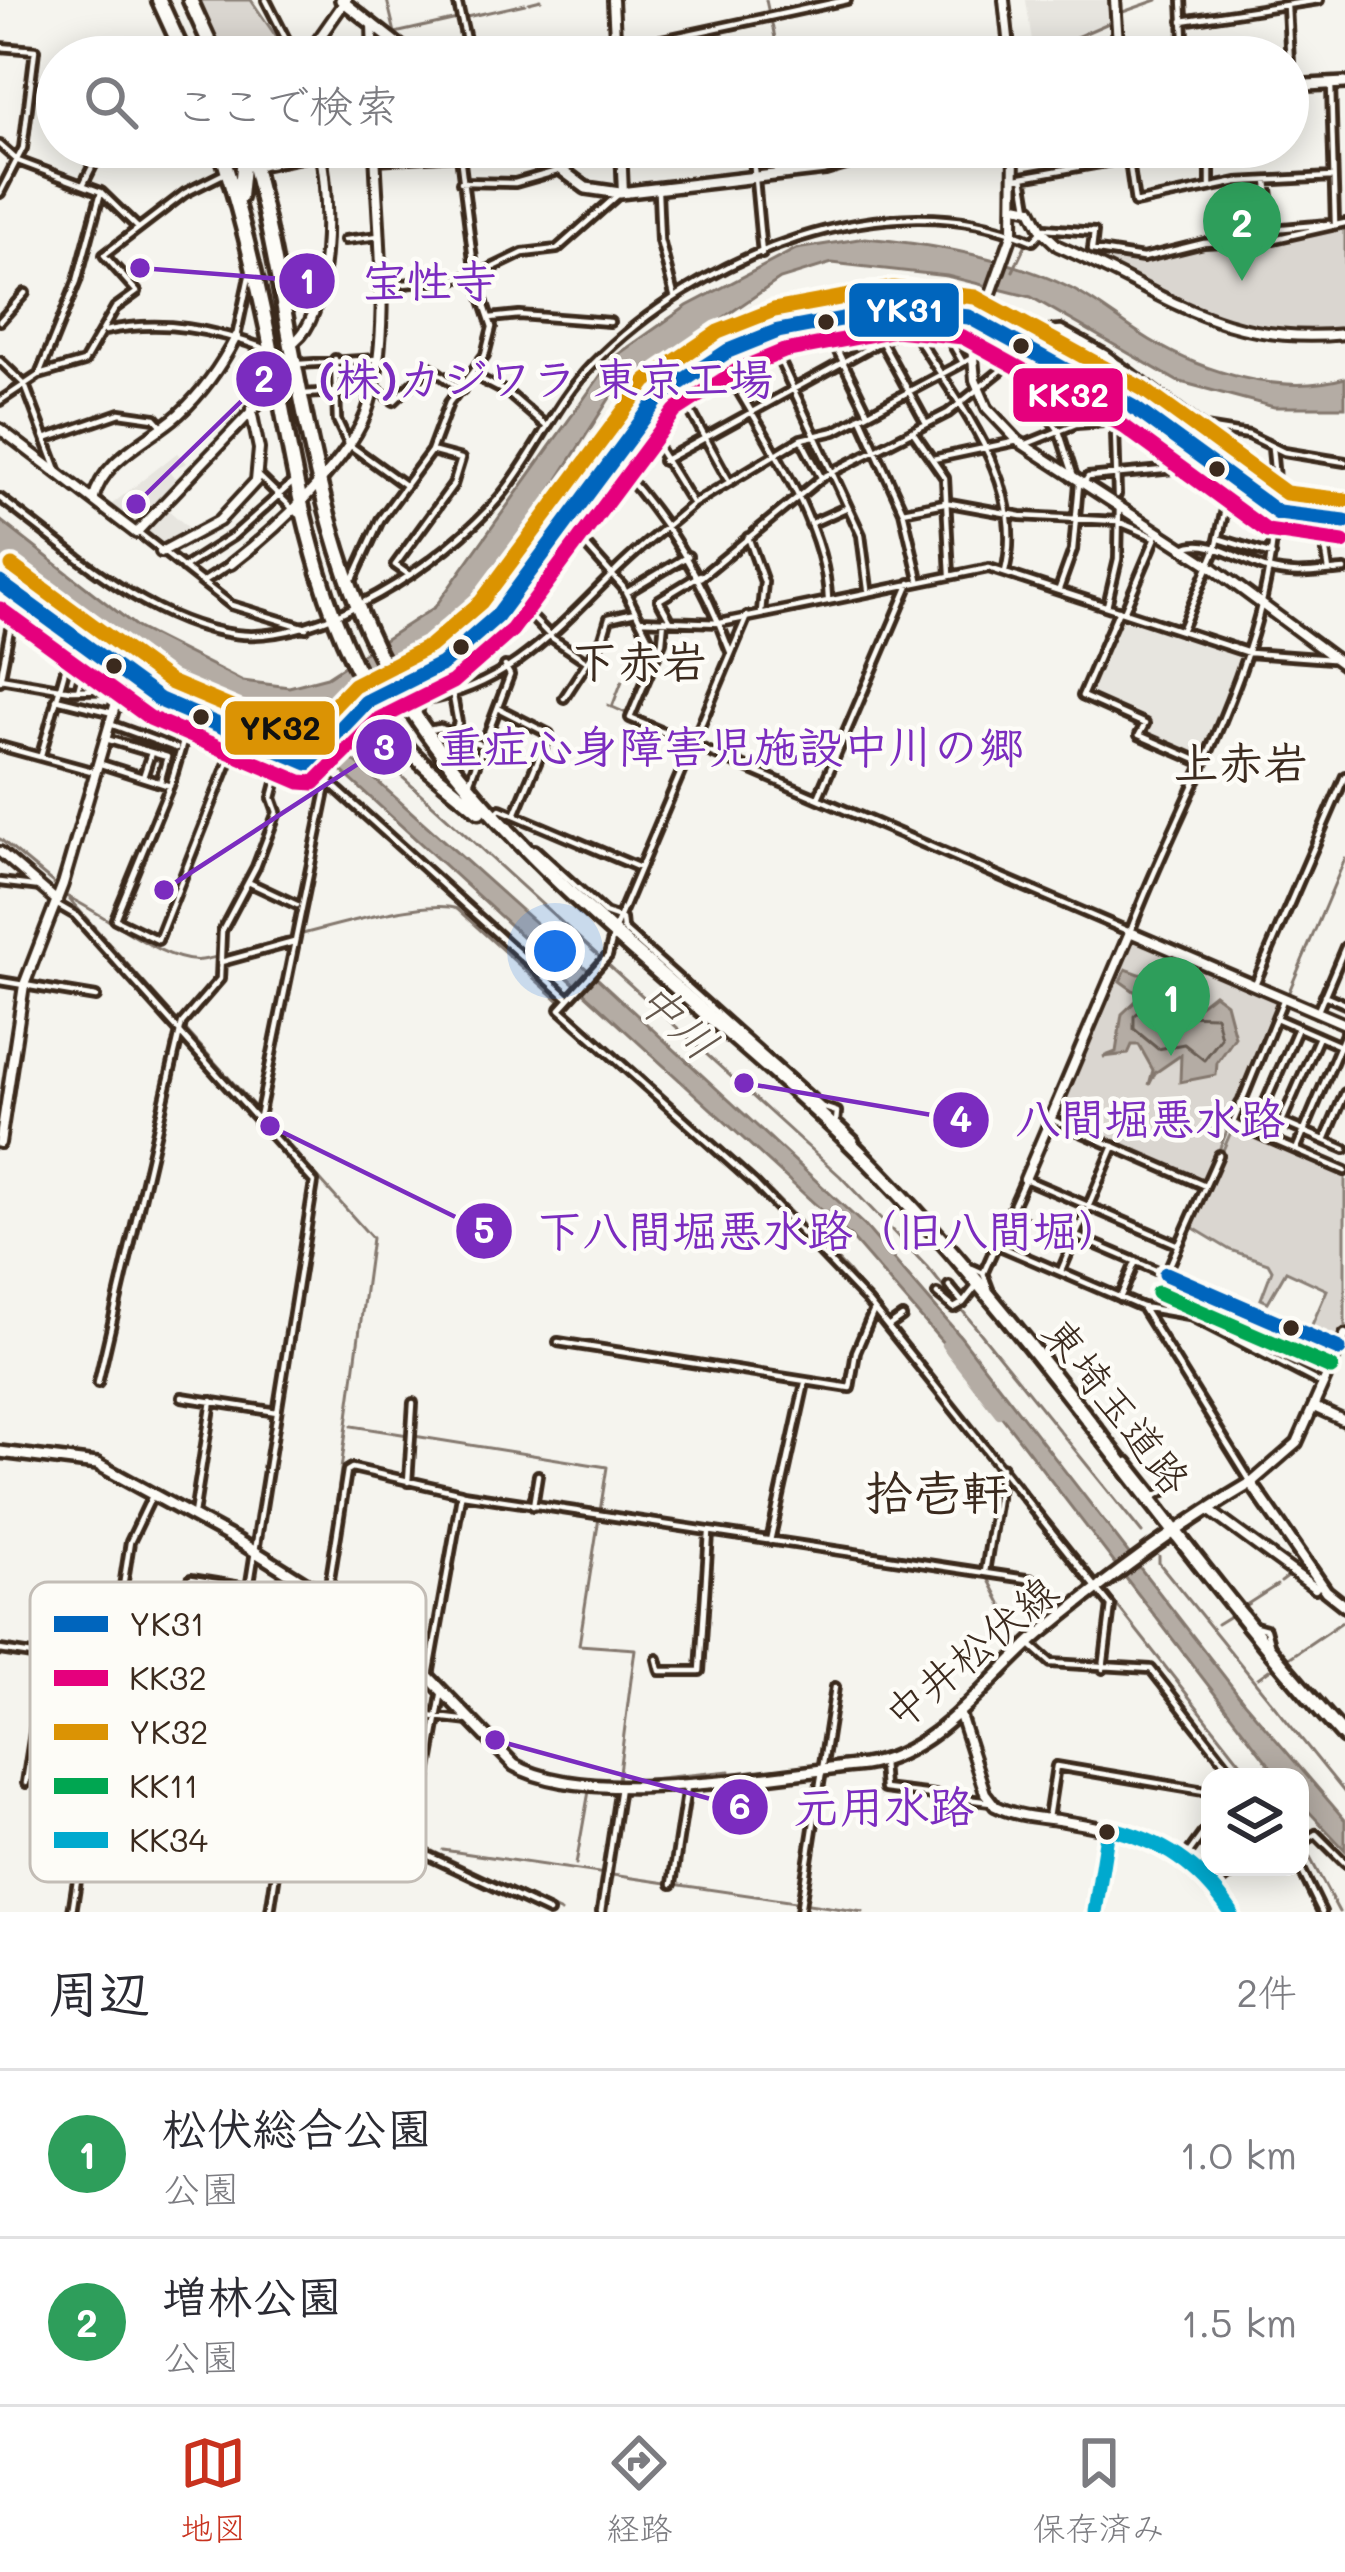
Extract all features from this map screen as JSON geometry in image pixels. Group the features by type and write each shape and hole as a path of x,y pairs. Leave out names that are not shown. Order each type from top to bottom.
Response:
{"highway":[{"path":"155,0 172,36"},
{"path":"190,0 206,36"},
{"name":"東埼玉道路","path":"224,168 242,222 271,351 297,507 334,617 372,696 416,758 617,923 805,1097 981,1278 1173,1528 1345,1734"},
{"path":"242,222 246,168"},
{"name":"東埼玉道路","path":"252,168 295,341 321,476 359,606 396,684 439,747 486,809 562,882"}],"main road":[{"path":"344,1 387,36"},
{"path":"1309,86 1345,83"},
{"path":"558,168 586,188 621,193 828,168"},
{"path":"0,583 142,688 191,715 311,761 372,696 453,657 512,598 640,418 675,383 767,334 902,308 938,310 978,320 1150,418 1278,513 1345,521"},
{"name":"中井松伏線","path":"0,1452 88,1461 194,1516 301,1582"},
{"path":"1251,1483 1311,1570 1345,1606"},
{"name":"中井松伏線","path":"426,1673 524,1771 620,1787 882,1762 917,1745 1029,1644 1173,1528 1251,1483"}],"street":[{"path":"266,0 285,36"},
{"path":"457,0 465,36"},
{"path":"613,0 614,36"},
{"path":"692,36 847,0"},
{"path":"1004,0 1008,36"},
{"path":"1115,0 1118,36"},
{"path":"1183,0 1184,36"},
{"path":"1183,21 1319,0"},
{"path":"320,36 344,1"},
{"path":"1287,6 1293,36"},
{"path":"372,24 372,36"},
{"path":"0,47 35,50 31,109 18,161 0,193"},
{"path":"1331,85 1335,224"},
{"path":"0,145 18,161 36,168"},
{"path":"37,168 101,192 137,228"},
{"path":"82,185 91,168"},
{"path":"295,341 309,321 328,231 322,168"},
{"path":"203,582 272,533 364,420 377,359 375,168"},
{"path":"354,577 380,520 431,451 449,403 485,355 490,318 475,276 460,168"},
{"path":"377,287 475,276 523,253 557,249 621,193 621,168"},
{"path":"751,168 761,255"},
{"path":"1018,168 1028,207 1058,246 1208,321 1270,334 1345,334"},
{"path":"1019,177 1065,168"},
{"path":"1130,168 1135,203 1210,187 1332,177"},
{"path":"1210,168 1210,187"},
{"path":"461,182 515,183 561,170"},
{"path":"0,401 39,375 80,365 115,308 137,292 104,256 137,228 226,172"},
{"path":"969,358 978,320 1012,236 1019,177"},
{"path":"1267,181 1274,239"},
{"path":"658,186 660,240 674,295"},
{"path":"39,375 77,281 101,192"},
{"path":"1016,206 1028,207"},
{"path":"0,498 124,586 185,620 239,635 306,628 373,599 409,575 499,499 589,368 674,295 761,255 846,226 924,218 1033,241 1042,231 1094,232 1092,250 1132,258 1204,243 1274,239 1335,224"},
{"path":"1272,229 1345,223"},
{"path":"345,240 379,236"},
{"path":"93,500 108,468 163,427 213,376 236,337 253,267"},
{"path":"0,321 25,293"},
{"path":"902,308 938,373 977,426 1006,512 1004,572"},
{"path":"663,461 938,310 969,358 978,392 991,415 1021,443 1156,534"},
{"path":"866,313 926,423"},
{"path":"490,318 610,322"},
{"path":"824,322 903,511 920,580"},
{"path":"105,331 136,324 236,337 271,351"},
{"path":"617,923 497,813 439,747 417,713 419,703 480,687 552,638 613,574 693,503 801,439 864,414 969,358 1033,331 1061,329 1120,364 1198,424 1249,435 1272,448 1345,462"},
{"path":"767,334 796,387 861,535 868,591"},
{"path":"1009,340 1012,363 1059,431 1079,481 1073,550 1058,589"},
{"path":"1029,347 961,405 821,478 700,576 659,600 667,620 630,718 1345,1024"},
{"path":"719,356 810,524 822,555 828,599"},
{"path":"334,359 337,420 348,443 406,486"},
{"path":"298,364 377,359"},
{"path":"0,361 25,385 57,471"},
{"path":"1117,494 1108,392 1120,364"},
{"path":"373,387 394,401 430,367 462,390"},
{"path":"473,375 508,394 548,427"},
{"path":"675,383 729,481"},
{"path":"138,532 251,410 278,389 335,392"},
{"path":"251,410 259,476 297,507"},
{"path":"48,438 120,413 155,418 163,427"},
{"path":"640,418 693,503"},
{"path":"933,459 1059,431 1150,418"},
{"path":"0,429 250,614 306,628"},
{"path":"913,432 945,478 950,575"},
{"path":"801,439 821,478"},
{"path":"938,1294 954,1308 981,1278 1249,653 1270,571 1278,513 1272,448"},
{"path":"409,575 395,565 452,484 461,459 431,451"},
{"path":"610,459 669,526 688,556 731,653"},
{"path":"1079,481 1214,466"},
{"path":"161,552 219,521 259,476"},
{"path":"1181,631 1216,549 1232,480"},
{"path":"183,568 233,536 291,484"},
{"path":"903,511 944,502 1117,521 1156,534 1209,565 1342,662"},
{"path":"1108,606 1118,559 1119,506"},
{"path":"810,524 848,507"},
{"path":"1321,519 1329,571"},
{"path":"566,523 613,574 657,654"},
{"path":"1156,534 1082,696 1145,724 1139,735 1201,762"},
{"path":"748,537 763,576 761,614"},
{"path":"1219,539 1272,555"},
{"path":"1184,548 1187,544 1216,549 1270,571 1345,571"},
{"path":"626,593 688,556"},
{"path":"640,620 720,623 989,568 1249,653 1342,662"},
{"path":"818,798 910,583"},
{"path":"16,595 0,679 59,689 142,688"},
{"path":"512,598 552,638 586,661"},
{"path":"0,610 13,614"},
{"path":"564,698 609,618 635,612"},
{"path":"747,616 617,923 608,956 560,1009 755,1184 889,1326 1112,1610 1103,1669"},
{"path":"40,755 74,638"},
{"path":"78,690 89,650"},
{"path":"94,688 103,660"},
{"path":"469,783 500,709 510,675 505,666"},
{"path":"0,1143 24,985 58,897 124,675"},
{"path":"416,758 453,734 458,723 453,696"},
{"path":"56,699 176,748"},
{"path":"500,709 549,734 515,815"},
{"path":"191,715 170,786 115,919 158,940 239,734"},
{"path":"428,730 484,746"},
{"path":"106,739 167,757 160,782"},
{"path":"143,777 148,740"},
{"path":"0,746 170,786"},
{"path":"98,1383 181,1030 220,979 224,926 277,812 272,798 284,754"},
{"path":"311,761 569,999"},
{"path":"1255,983 1345,776"},
{"path":"258,1121 293,971 294,931 328,781"},
{"path":"497,813 500,809 640,868"},
{"path":"0,852 58,897 314,1182 249,1582"},
{"path":"0,882 40,887"},
{"path":"248,882 299,906"},
{"path":"220,958 294,942"},
{"path":"1317,1012 1345,947"},
{"path":"0,981 96,997"},
{"path":"1324,995 1345,1004"},
{"path":"1283,998 1233,1123 1345,1171"},
{"path":"1276,1018 1342,1047"},
{"path":"1261,1113 1298,1028"},
{"path":"1296,1150 1345,1034"},
{"path":"1282,1122 1319,1037"},
{"path":"1325,1140 1345,1093"},
{"path":"1240,1104 1345,1149"},
{"path":"1051,1119 1205,1186"},
{"path":"1061,1271 1114,1146"},
{"path":"1166,1274 1219,1155"},
{"path":"1025,1179 1179,1245"},
{"path":"1076,1236 1342,1350"},
{"path":"995,1244 1142,1307 1188,1315 1324,1385"},
{"path":"1120,1298 1136,1261"},
{"path":"981,1278 1116,1450 1156,1496 1164,1491"},
{"path":"949,1286 963,1303"},
{"path":"1188,1315 1199,1288"},
{"path":"1142,1307 1251,1483 1298,1443 1345,1335"},
{"path":"558,1342 850,1388 856,1352 875,1309"},
{"path":"889,1326 902,1317"},
{"path":"770,1541 806,1382"},
{"path":"182,1397 277,1412"},
{"path":"194,1516 212,1401"},
{"path":"408,1482 413,1403"},
{"path":"1314,1408 1345,1421"},
{"path":"985,1572 1002,1467"},
{"path":"326,1582 347,1472 352,1468 533,1507 1033,1580 1064,1615"},
{"path":"533,1507 538,1475"},
{"path":"124,1582 130,1542 154,1494"},
{"path":"429,1676 462,1494"},
{"path":"1210,1511 1315,1588"},
{"path":"657,1659 660,1671 700,1671 709,1533"},
{"path":"1202,1557 1345,1734"},
{"path":"1300,1578 1311,1570"},
{"path":"191,1579 210,1582"},
{"path":"1029,1644 1052,1664 1151,1669 1229,1768"},
{"path":"0,1650 30,1655"},
{"path":"800,1912 836,1687"},
{"path":"426,1769 442,1690"},
{"path":"958,1711 991,1802"},
{"path":"426,1718 470,1720"},
{"path":"26,1783 30,1758"},
{"path":"882,1762 884,1789 991,1802 1008,1812 1145,1837 1185,1858 1215,1887 1231,1912"},
{"path":"1048,1818 1057,1766 1201,1790"},
{"path":"672,1884 688,1782"},
{"path":"601,1912 620,1787"},
{"path":"1095,1912 1108,1828"},
{"path":"1309,1838 1316,1834 1345,1863"},
{"path":"1185,1858 1201,1836"},
{"path":"426,1851 550,1912"},
{"path":"1215,1887 1229,1876"},
{"path":"1304,1876 1322,1912"},
{"path":"72,1912 77,1882"},
{"path":"270,1912 275,1882"}],"shaded area":[{"path":"195,0 251,0 276,36 213,36"},
{"path":"1026,0 1110,0 1110,21 1076,36 1031,36"},
{"path":"1345,225 1345,331 1336,333 1275,332 1184,310 1088,256 1089,252 1143,260 1205,245 1273,242"},
{"path":"177,453 187,463 168,471 177,479 158,501 190,529 157,549 107,508"},
{"path":"1121,613 1243,656 1200,757 1144,733 1147,723 1085,694"},
{"path":"1134,934 1282,998 1205,1184 1055,1119"},
{"path":"1234,1125 1345,1172 1345,1330 1338,1346 1308,1334 1327,1290 1286,1271 1268,1302 1261,1299 1272,1270 1268,1263 1230,1250 1190,1226"}],"water":[{"path":"865,238 971,254 1048,278 1172,352 1219,371 1270,383 1345,378 1345,407 1274,407 1177,381 1031,297 947,276 832,263 780,279 613,393 479,603 408,668 345,696 327,716 315,703 289,710 360,766 597,978 865,1226 961,1337 1300,1768 1272,1768 963,1366 851,1237 312,744 193,692 0,559 0,520 138,628 243,681 289,687 327,677 435,607 613,358 687,306 796,249"},
{"path":"1164,966 1188,990 1186,1004 1200,1005 1214,994 1226,1003 1235,1037 1217,1063 1216,1075 1180,1082 1181,1055 1155,1073 1149,1085 1153,1070 1139,1045 1132,1045 1128,1054 1103,1057 1116,1052 1122,1014 1141,996 1120,981 1126,969 1145,976"},
{"path":"1309,1778 1345,1820 1345,1850 1309,1812"}],"waterway":[{"path":"387,0 395,33 457,19"},
{"path":"529,3 541,0"},
{"path":"766,0 769,14"},
{"path":"1120,13 1157,0"},
{"path":"462,18 525,4"},
{"path":"771,19 775,36"},
{"path":"1079,36 1111,22"},
{"path":"1013,271 1025,246"},
{"path":"632,655 641,630"},
{"path":"612,707 622,681"},
{"path":"608,705 628,714"},
{"path":"332,713 840,1176 928,1268 1142,1533"},
{"path":"633,716 691,740"},
{"path":"169,791 188,742"},
{"path":"696,743 755,768"},
{"path":"758,770 817,795"},
{"path":"820,796 879,821"},
{"path":"882,823 941,848"},
{"path":"0,839 57,886"},
{"path":"945,849 1004,875"},
{"path":"1288,994 1345,859"},
{"path":"1007,876 1066,901"},
{"path":"52,891 167,953 202,960 372,916 437,907 457,909 771,1192 847,1270 1099,1583"},
{"path":"70,900 372,1238 326,1582"},
{"path":"1069,903 1128,928"},
{"path":"987,1277 1108,993"},
{"path":"1017,1212 1345,1355"},
{"path":"961,1308 980,1291"},
{"name":"中川","path":"945,1345 999,1414"},
{"path":"352,1426 607,1467 579,1645 635,1649 618,1780"},
{"path":"262,1551 294,1572"},
{"path":"890,1556 982,1569"},
{"path":"1159,1556 1159,1563 1345,1793"},
{"path":"987,1576 1022,1644"},
{"path":"1281,1582 1289,1576"},
{"path":"1243,1607 1277,1585"},
{"path":"1105,1590 1245,1768"},
{"path":"1217,1624 1230,1616"},
{"path":"1286,1660 1345,1620"},
{"path":"1038,1648 1052,1661"},
{"path":"426,1666 492,1736"},
{"path":"1152,1667 1233,1768"},
{"path":"1258,1678 1272,1668"},
{"path":"967,1713 985,1781"},
{"path":"619,1782 730,1771"},
{"path":"559,1775 597,1781"},
{"path":"576,1864 589,1791"},
{"path":"426,1848 561,1912"},
{"path":"443,1850 863,1912"},
{"path":"1309,1856 1339,1912"},
{"path":"426,1857 440,1864"},
{"path":"1308,1876 1326,1912"}],"transit line":[{"name":"YK32","path":"12,566 170,682 303,738 354,685 430,646 481,602 646,381 718,332 774,310 893,288 975,297 1143,389 1286,493 1345,500"},
{"name":"YK31","path":"0,583 160,700 308,763 366,702 442,664 497,616 660,396 728,351 778,331 895,309 969,317 1133,407 1278,513 1345,521"},
{"name":"KK32","path":"0,609 150,718 300,782 314,783 379,719 453,682 512,630 675,411 738,370 784,351 896,330 963,337 1122,425 1267,531 1343,542"},
{"name":"YK31","path":"1166,1274 1339,1349"},
{"name":"KK11","path":"1158,1293 1331,1368"},
{"name":"KK34","path":"1095,1912 1108,1828 1178,1857 1231,1912"}],"place":[{"name":"宝性寺","path":"140,268"},
{"name":"増林公園","path":"1242,281"},
{"name":"(株)カジワラ 東京工場","path":"136,504"},
{"name":"重症心身障害児施設中川の郷","path":"164,890"},
{"name":"松伏総合公園","path":"1171,1056"},
{"name":"八間堀悪水路","path":"744,1083"},
{"name":"下八間堀悪水路（旧八間堀）","path":"270,1126"},
{"name":"元用水路","path":"495,1740"}],"district":[{"name":"下赤岩","path":"640,660"},
{"name":"上赤岩","path":"1241,761"},
{"name":"拾壱軒","path":"937,1491"}]}
